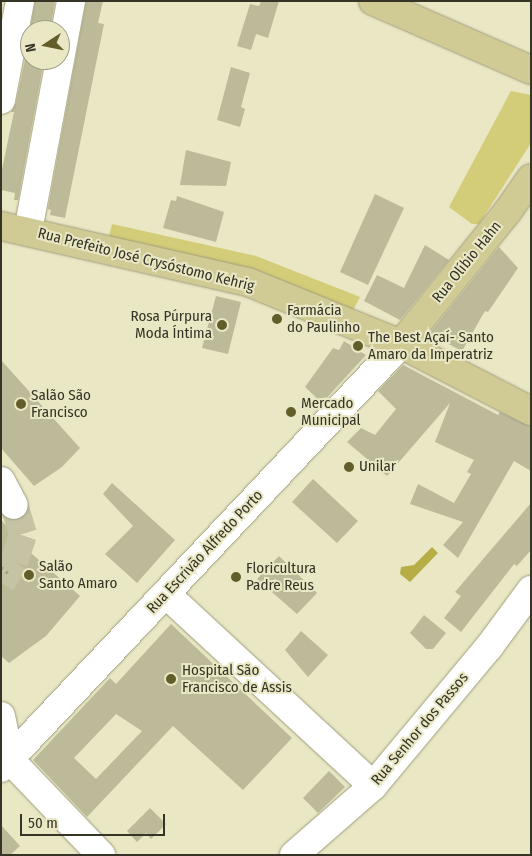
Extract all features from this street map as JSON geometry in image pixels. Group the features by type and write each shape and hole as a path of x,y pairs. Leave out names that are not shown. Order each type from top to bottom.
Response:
{"main road":[{"path":"373,1 531,70"},
{"name":"Rua Olíbio Hahn","path":"401,344 508,211 531,178"},
{"name":"Rua Prefeito José Crysóstomo Kehrig","path":"1,226 248,282 401,344 531,411"}],"street":[{"path":"1,100 20,1"},
{"path":"28,231 71,1"},
{"name":"Rua Escrivão Alfredo Porto","path":"6,764 401,344"},
{"path":"1,481 14,505"},
{"name":"Rua Senhor dos Passos","path":"294,855 373,786 490,647 531,590"},
{"path":"166,594 373,786"},
{"path":"1,716 6,764 101,855"}],"path":[{"path":"1,567 8,573"}],"shaded area":[{"path":"511,91 531,95 531,143 479,224 472,224 449,207"},
{"path":"112,224 256,256 360,297 350,316 107,244"},
{"path":"432,547 438,553 410,582 400,574 401,567 414,565"}],"building":[{"path":"35,1 55,1 52,20 32,20"},
{"path":"86,1 103,1 98,23 104,24 65,218 50,215 51,210 48,209"},
{"path":"261,1 279,1 268,38 256,34 251,50 237,46 250,4 259,6"},
{"path":"231,67 250,73 241,107 245,109 240,127 217,120"},
{"path":"23,70 42,70 18,200 14,200 15,193 1,190 1,174 14,112 11,112 16,103"},
{"path":"186,150 231,162 226,186 180,185"},
{"path":"375,194 404,208 368,285 340,272"},
{"path":"177,196 224,212 216,242 163,228 171,200 176,201"},
{"path":"425,245 449,260 400,320 364,301 377,275 404,288"},
{"path":"499,247 518,268 488,312 485,311 462,351 429,334"},
{"name":"Rosa Púrpura Moda Íntima","path":"216,296 241,302 228,354 202,348"},
{"path":"344,341 366,355 322,403 305,387 333,348 339,350"},
{"name":"Salão São Francisco","path":"1,360 80,448 62,467 34,486 1,448"},
{"path":"403,365 498,415 500,412 531,426 531,471 514,461 458,558 443,545 463,522 410,504 418,484 454,503 471,474 467,472 474,460 435,442 450,403 387,476 347,442 361,428 375,435 396,409 378,391"},
{"path":"313,479 358,521 337,543 292,502"},
{"path":"112,483 175,540 137,583 105,554 133,526 103,494"},
{"path":"531,503 531,550 517,566 514,564 461,632 444,618 461,596 455,592"},
{"name":"Salão Santo Amaro","path":"1,520 32,554 80,596 46,636 9,663 1,656"},
{"path":"279,556 317,593 297,614 257,579"},
{"path":"424,615 446,633 433,649 426,649 410,633"},
{"path":"171,624 292,738 243,790 173,726 87,817 33,760 110,678 116,684","holes":["116,714 142,731 96,779 74,758"]},
{"path":"301,631 328,655 308,677 285,650"},
{"path":"329,771 345,787 318,813 303,798"},
{"path":"150,808 166,824 151,839 146,833 137,842 127,831"},
{"path":"1,825 20,846 10,855 1,855"}],"tunnel":[{"path":"1,583 14,562 23,534 14,505"}],"place":[{"name":"Farmácia do Paulinho","path":"277,319"},
{"name":"Rosa Púrpura Moda Íntima","path":"222,325"},
{"name":"The Best Açaí- Santo Amaro da Imperatriz","path":"358,346"},
{"name":"Salão São Francisco","path":"21,404"},
{"name":"Mercado Municipal","path":"291,412"},
{"name":"Unilar","path":"349,467"},
{"name":"Salão Santo Amaro","path":"29,575"},
{"name":"Floricultura Padre Reus","path":"236,577"},
{"name":"Hospital São Francisco de Assis","path":"171,679"}]}
